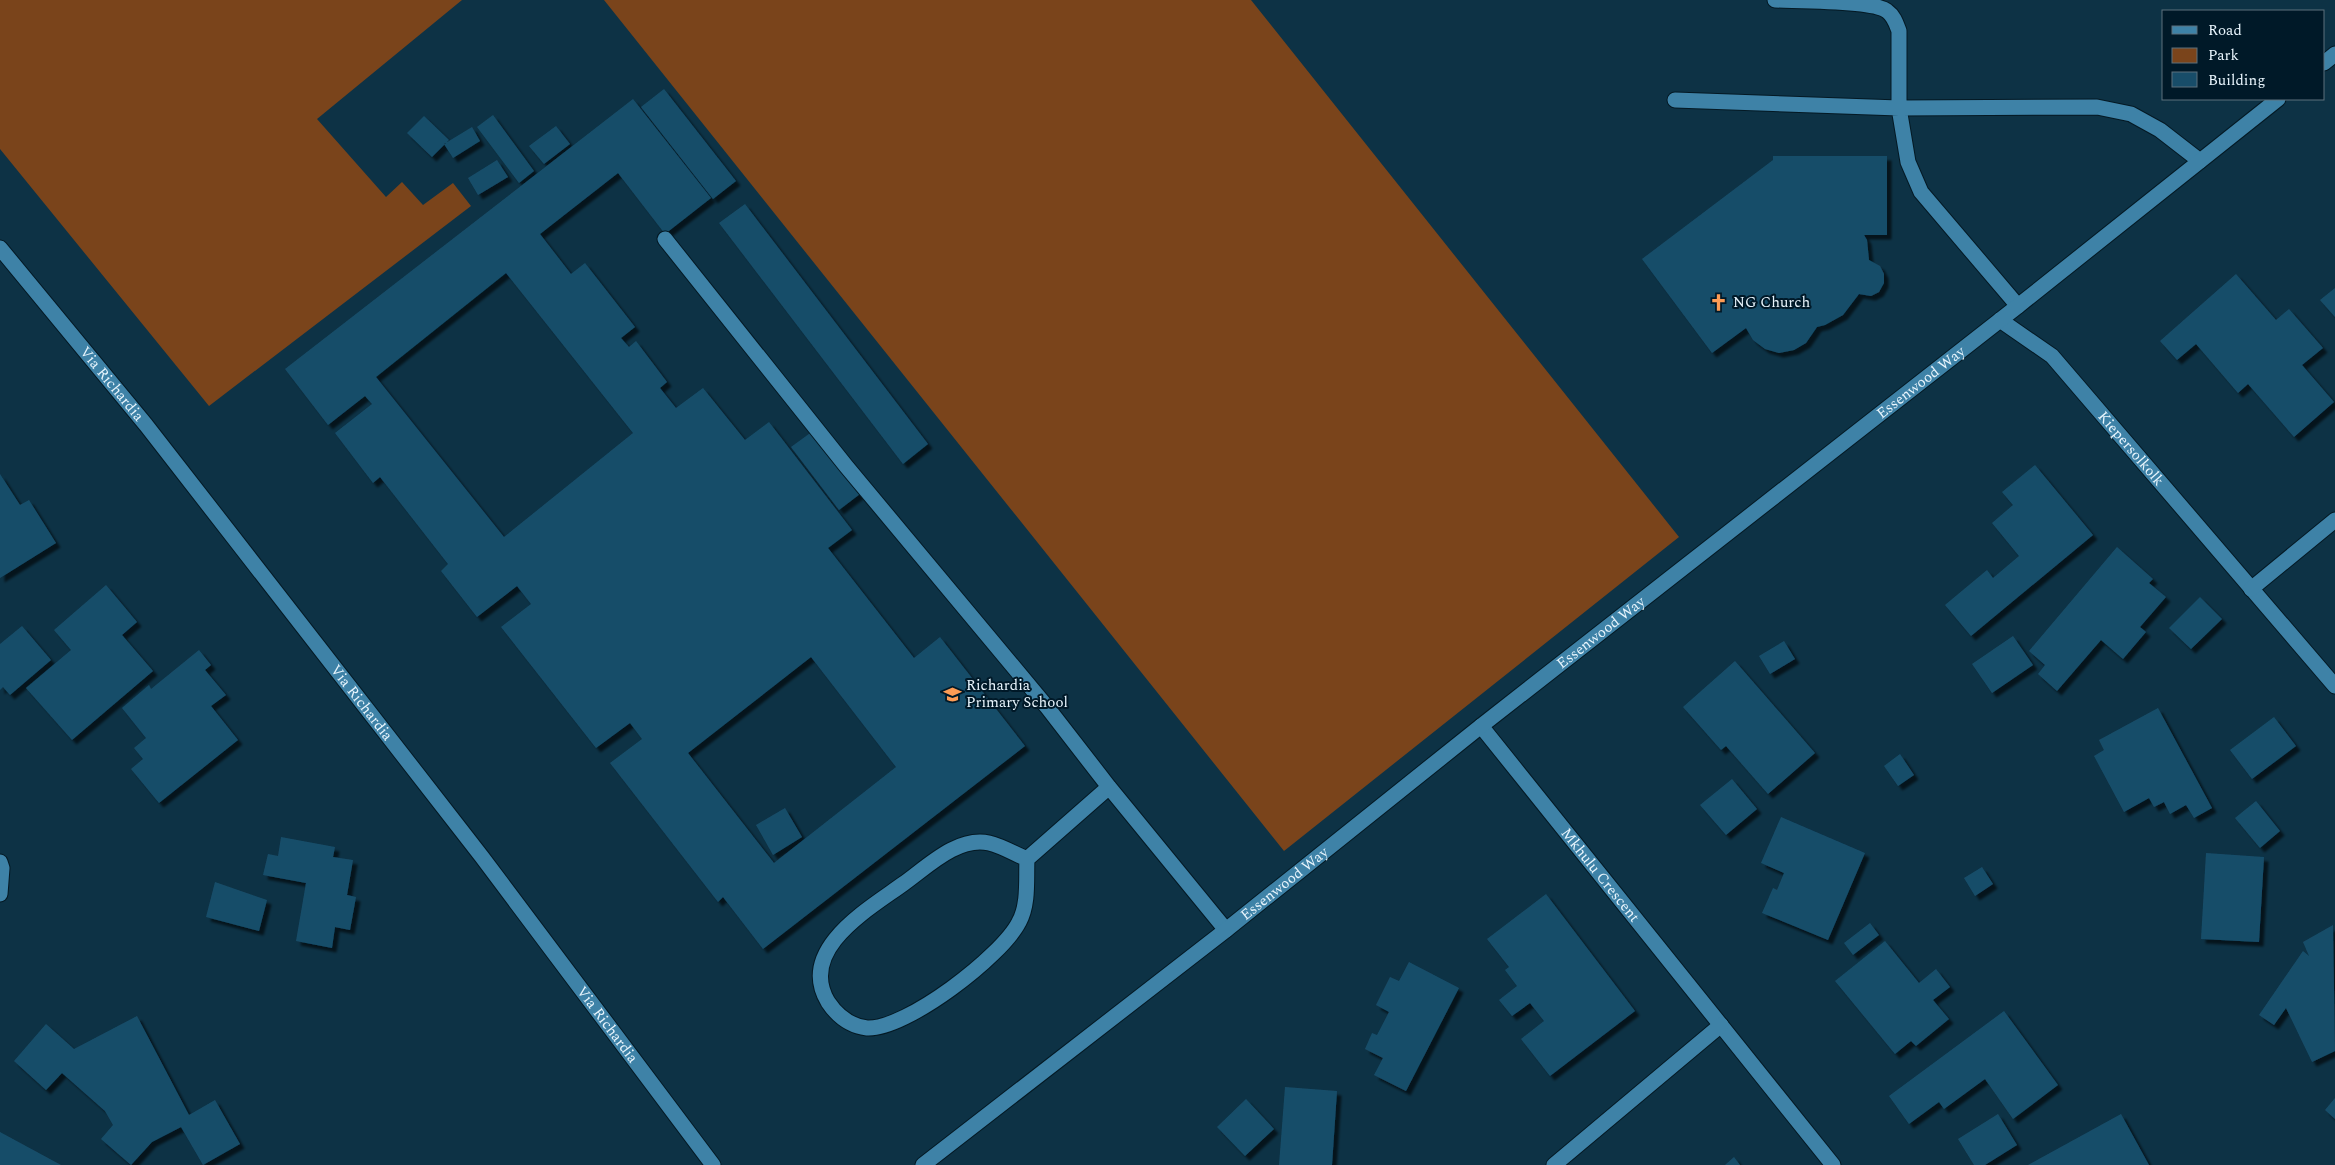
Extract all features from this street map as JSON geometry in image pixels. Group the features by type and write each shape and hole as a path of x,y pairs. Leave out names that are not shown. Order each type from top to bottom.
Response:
{"street":[{"path":"1775,0 1870,4 1886,10 1895,20 1899,31 1899,108 1908,162 1921,192 2018,306"},
{"path":"2325,62 2335,54"},
{"path":"1675,100 1899,108 2097,107 2132,114 2160,130 2200,161"},
{"name":"Essenwood Way","path":"923,1165 1226,930 1481,726 2018,306 2277,100"},
{"path":"665,239 846,466 1047,707 1226,930"},
{"name":"Via Richardia","path":"0,248 146,425 446,810 713,1165"},
{"name":"Kiepersolkolk","path":"2000,320 2052,356 2335,686"},
{"path":"2251,589 2335,520"},
{"name":"Mkhulu Crescent","path":"1481,726 1833,1165"},
{"path":"1027,859 988,843 973,842 951,850 870,908 830,944 820,968 823,993 835,1012 850,1024 869,1028 890,1024 925,1006 984,964 1009,938 1020,922 1025,903 1027,859 1109,786"},
{"path":"0,862 2,868 0,894"},
{"path":"1554,1165 1721,1025"}],"green space":[{"path":"0,0 462,0 317,119 386,197 402,182 423,205 453,183 471,206 209,406 0,149"},
{"path":"604,0 1251,0 1679,537 1284,851"}],"building":[{"path":"664,89 736,181 713,199 641,107"},
{"path":"633,99 711,198 665,234 618,173 540,234 571,274 585,263 635,327 621,338 629,347 636,341 667,382 660,388 676,408 703,388 745,440 769,422 852,530 828,548 914,658 940,637 1025,746 763,949 723,897 718,902 610,763 642,739 630,723 596,748 501,627 531,604 517,586 477,617 441,571 448,564 380,477 373,483 335,433 372,404 365,396 328,425 285,369","holes":["506,273 633,433 504,537 376,377","811,657 896,767 774,863 688,753"]},
{"path":"493,115 534,171 519,183 477,127"},
{"path":"424,116 449,140 432,157 407,133"},
{"path":"556,126 570,144 544,164 529,146"},
{"path":"472,127 480,141 453,158 444,144"},
{"path":"1773,156 1887,156 1887,235 1864,235 1867,240 1869,260 1880,266 1884,274 1884,283 1879,292 1871,296 1859,294 1843,315 1825,325 1817,327 1806,343 1794,350 1779,353 1765,349 1753,340 1746,328 1712,353 1642,259 1773,160"},
{"path":"497,160 508,177 478,195 468,178"},
{"path":"745,204 928,444 903,464 719,223"},
{"path":"2236,274 2276,320 2289,309 2323,348 2302,365 2334,402 2294,437 2248,384 2238,393 2196,344 2177,360 2160,341"},
{"path":"2335,288 2335,317 2320,300"},
{"path":"813,431 860,494 839,510 791,447"},
{"path":"2035,465 2093,535 1971,636 1945,605 1987,570 1993,578 2019,556 1992,523 2013,505 2002,492"},
{"path":"0,474 20,505 29,500 56,543 0,578"},
{"path":"2117,547 2153,579 2149,583 2166,597 2140,627 2146,632 2123,659 2101,640 2057,691 2038,674 2045,665 2029,651"},
{"path":"106,585 137,622 122,635 153,671 72,740 26,688 71,650 54,630"},
{"path":"2200,597 2222,619 2191,649 2169,628"},
{"path":"22,626 51,660 10,695 3,687 0,690 0,644"},
{"path":"2013,636 2033,665 1992,693 1972,664"},
{"path":"1784,641 1795,659 1770,674 1759,656"},
{"path":"199,650 211,665 205,670 226,695 211,706 238,740 159,803 131,769 143,759 134,748 146,738 122,708 149,685 151,689"},
{"path":"1735,661 1815,753 1768,794 1726,746 1721,750 1683,707"},
{"path":"2158,708 2212,808 2194,818 2186,805 2170,814 2164,802 2154,807 2149,798 2124,812 2094,756 2104,750 2099,740"},
{"path":"2274,717 2296,746 2252,779 2230,750"},
{"path":"1900,754 1914,775 1898,786 1884,766"},
{"path":"1732,779 1757,809 1726,835 1700,805"},
{"path":"2256,801 2280,831 2260,848 2235,818"},
{"path":"785,808 802,837 773,855 756,825"},
{"path":"1781,817 1865,853 1828,940 1762,913 1773,888 1777,890 1784,873 1761,863"},
{"path":"281,837 335,847 333,857 353,860 347,895 356,897 350,930 335,927 332,948 296,941 306,883 263,875 268,854 278,856"},
{"path":"2206,853 2264,857 2259,942 2201,939"},
{"path":"1982,867 1993,884 1975,896 1964,878"},
{"path":"215,882 267,900 259,931 206,917"},
{"path":"1546,894 1635,1011 1550,1076 1521,1039 1544,1021 1530,1003 1512,1016 1499,1000 1517,986 1505,970 1509,967 1487,939"},
{"path":"1870,923 1879,935 1853,955 1844,943"},
{"path":"2333,925 2335,1051 2312,1062 2286,1008 2274,1025 2259,1015 2303,951 2309,956 2303,942"},
{"path":"1885,941 1919,983 1936,969 1950,987 1933,1000 1949,1019 1916,1046 1911,1041 1895,1054 1835,981"},
{"path":"1409,962 1459,988 1406,1091 1374,1075 1383,1058 1365,1049 1372,1033 1377,1035 1389,1012 1376,1005 1390,977 1399,981"},
{"path":"2004,1011 2058,1085 2013,1119 1985,1079 1944,1109 1939,1102 1909,1124 1889,1096"},
{"path":"137,1016 189,1115 215,1100 240,1144 203,1165 181,1127 152,1142 131,1165 101,1139 113,1125 105,1111 62,1073 46,1090 14,1061 46,1024 74,1049"},
{"path":"1285,1087 1337,1091 1332,1165 1279,1165"},
{"path":"2335,1098 2335,1119 2325,1110"},
{"path":"1246,1099 1274,1129 1245,1156 1217,1127"},
{"path":"1998,1114 2017,1145 1985,1165 1974,1165 1958,1139"},
{"path":"2121,1114 2149,1165 2028,1165"},
{"path":"0,1132 61,1165 0,1165"},
{"path":"1734,1157 1740,1165 1725,1165"}],"place":[{"name":"NG Church","path":"1719,302"},
{"name":"Richardia Primary School","path":"952,694"}]}
